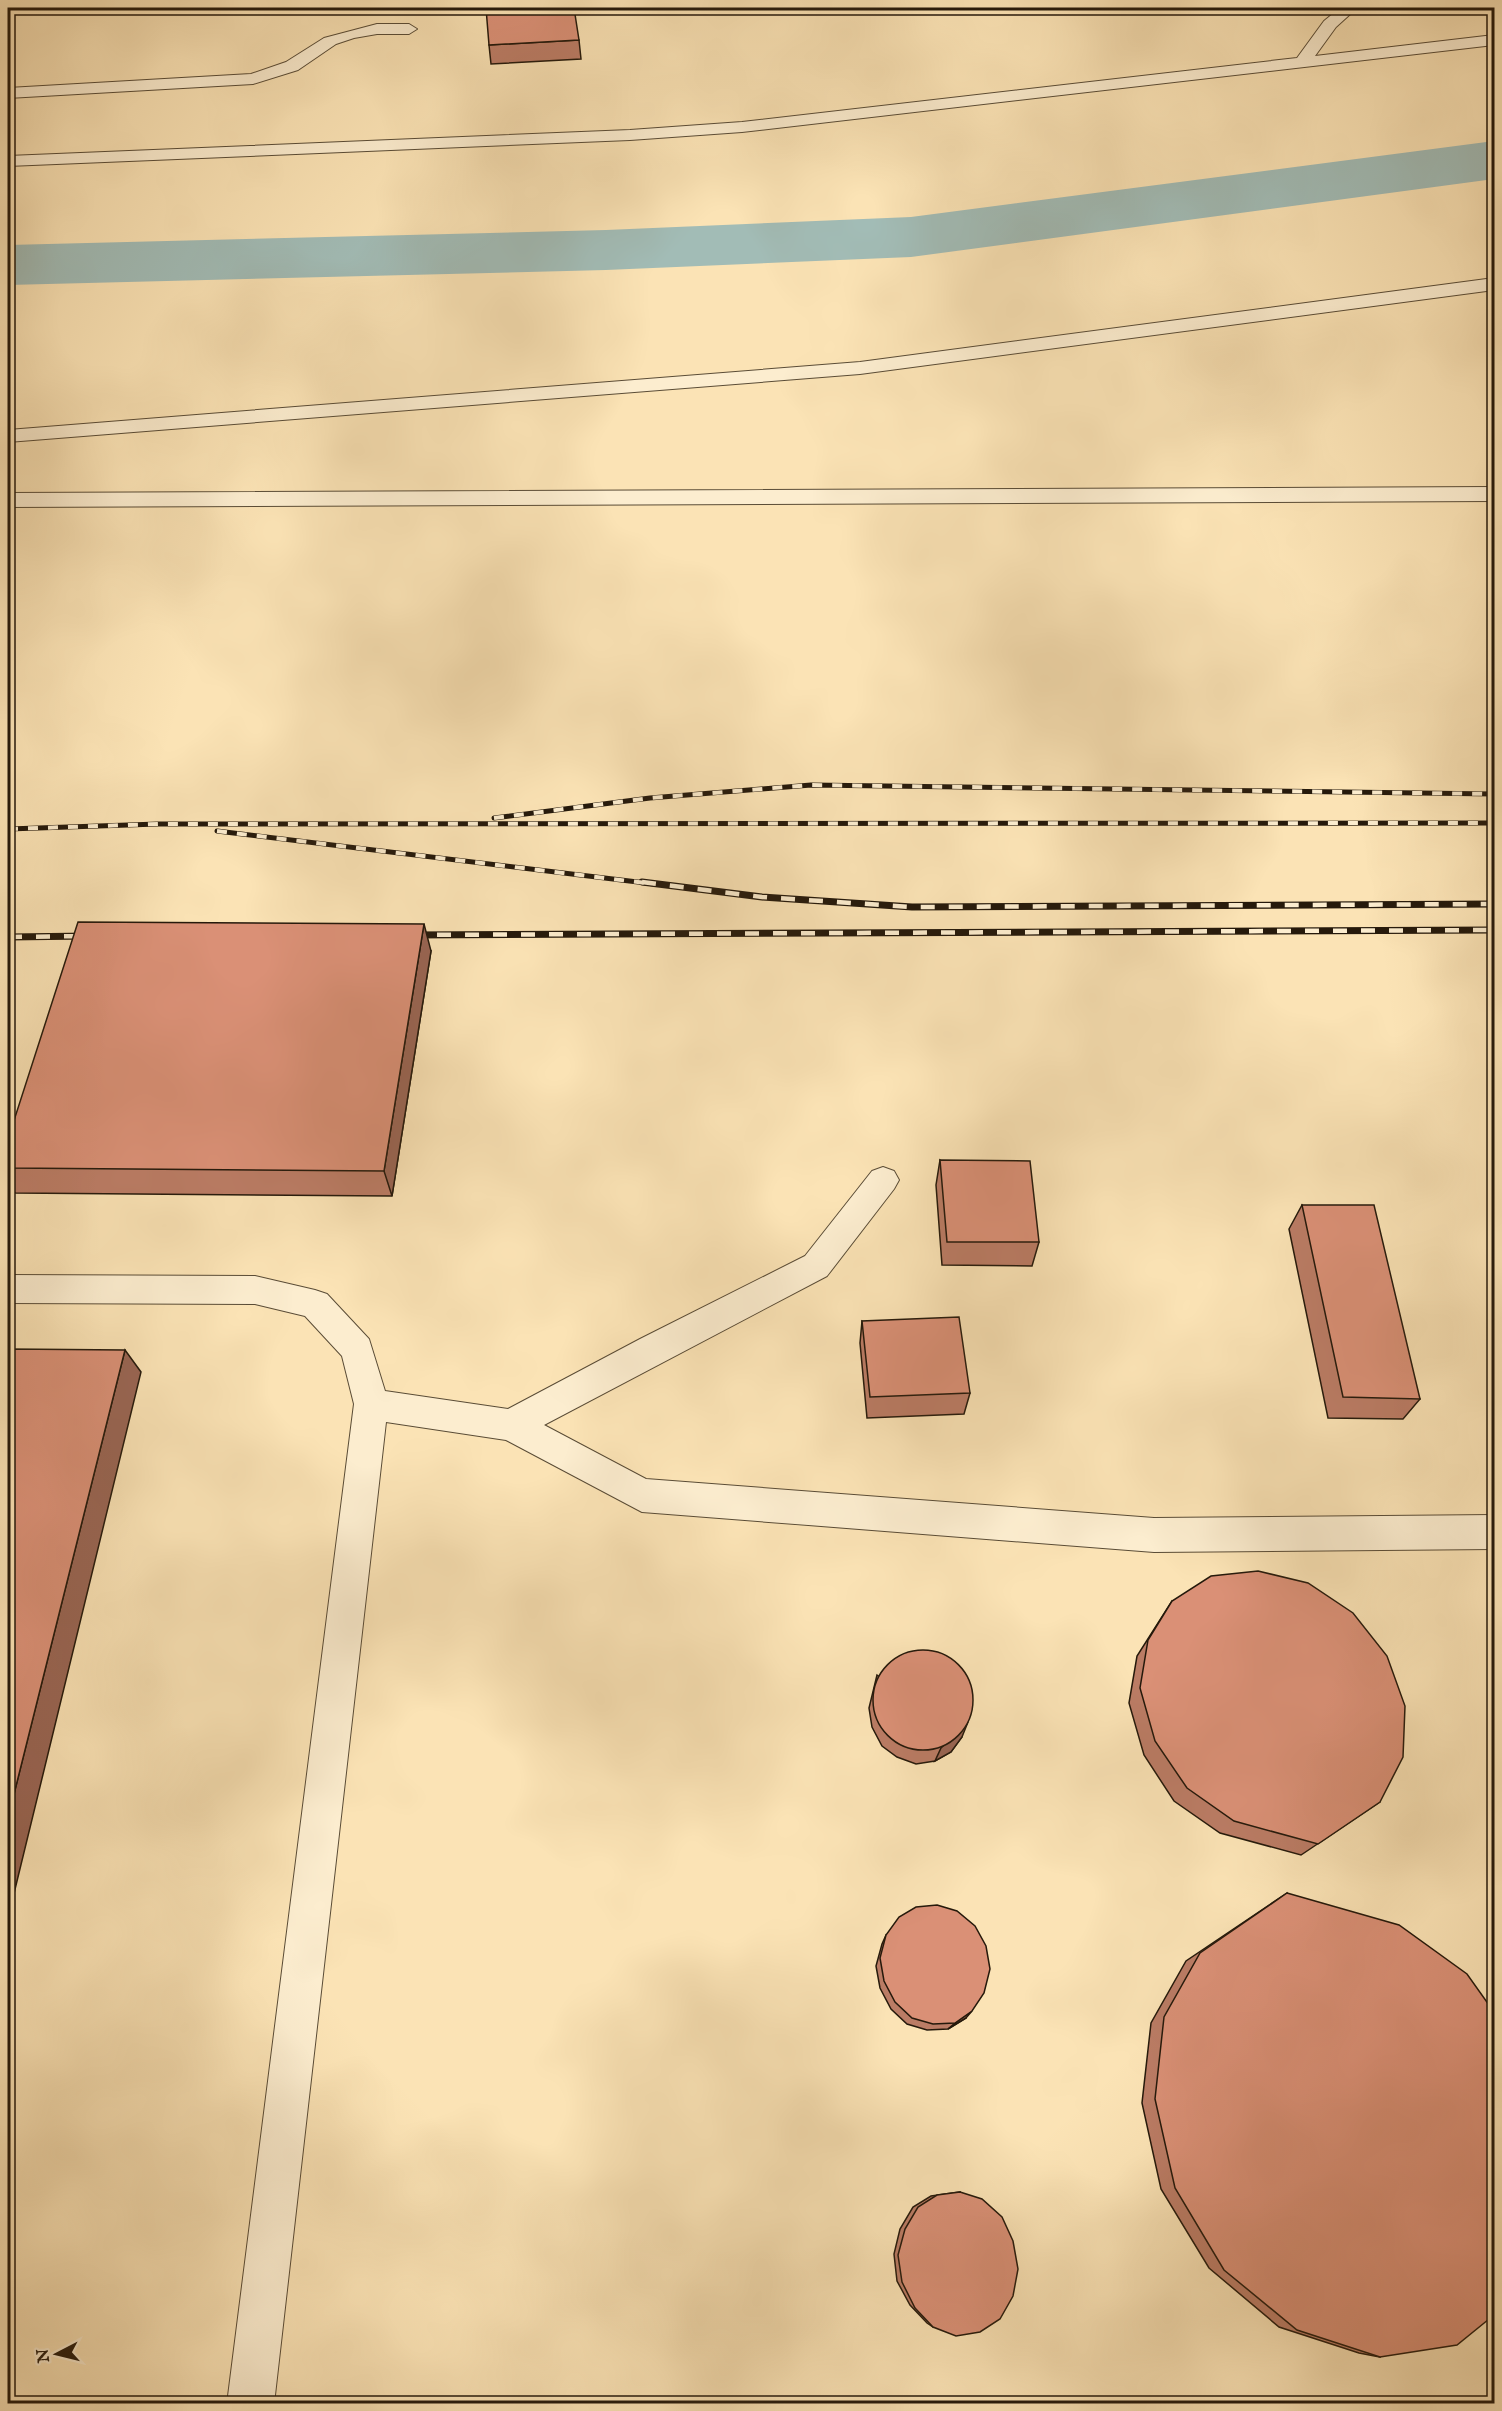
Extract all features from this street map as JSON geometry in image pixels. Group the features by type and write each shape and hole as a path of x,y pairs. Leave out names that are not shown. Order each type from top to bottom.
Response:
{"lane":[{"path":"1302,62 1330,24 1349,8"},
{"path":"8,93 253,79 292,66 330,41 350,34 377,28 409,29"},
{"path":"8,161 630,135 742,127 1494,40"},
{"path":"8,436 860,368 1494,284"},
{"path":"8,500 1494,494"},
{"path":"511,1425 652,1349 816,1266 884,1180"},
{"path":"8,1289 255,1290 315,1304 357,1349 371,1404 250,2403"},
{"path":"371,1404 511,1425 642,1495 1154,1535 1494,1532"}],"building":[{"path":"486,8 574,8 579,40 489,45"},
{"path":"78,922 424,924 384,1171 8,1168 8,1139"},
{"path":"940,1160 1030,1161 1039,1242 947,1242"},
{"path":"1302,1205 1374,1205 1420,1399 1343,1397"},
{"path":"959,1317 970,1393 870,1397 862,1321"},
{"path":"8,1349 125,1350 8,1818"},
{"path":"1258,1571 1308,1583 1353,1613 1387,1656 1405,1706 1403,1757 1380,1802 1318,1844 1234,1821 1187,1788 1155,1741 1140,1688 1148,1640 1172,1601 1211,1576"},
{"path":"923,1650 942,1654 958,1665 969,1681 973,1700 969,1719 958,1735 942,1746 923,1750 904,1746 888,1735 877,1719 873,1700 877,1681 888,1665 904,1654"},
{"path":"1287,1893 1399,1925 1467,1974 1494,2012 1494,2315 1457,2345 1380,2357 1297,2330 1224,2270 1175,2188 1155,2099 1164,2017 1200,1953"},
{"path":"937,1905 957,1911 975,1926 986,1946 990,1969 984,1993 972,2011 955,2023 933,2024 912,2018 895,2002 884,1981 880,1958 886,1935 899,1917 916,1907"},
{"path":"960,2192 982,2199 1002,2217 1013,2241 1018,2269 1013,2296 1000,2319 980,2332 956,2336 933,2327 915,2308 902,2282 898,2255 905,2229 918,2207 937,2195"}],"waterway":[{"path":"8,265 606,250 911,237 1494,160"}],"railway":[{"path":"494,818 650,798 811,785 1494,794"},
{"path":"8,829 158,824 1494,823"},
{"path":"217,831 654,884"},
{"path":"642,882 762,897 912,907 1494,904"},
{"path":"409,935 1494,930"},
{"path":"8,937 91,936"}]}
